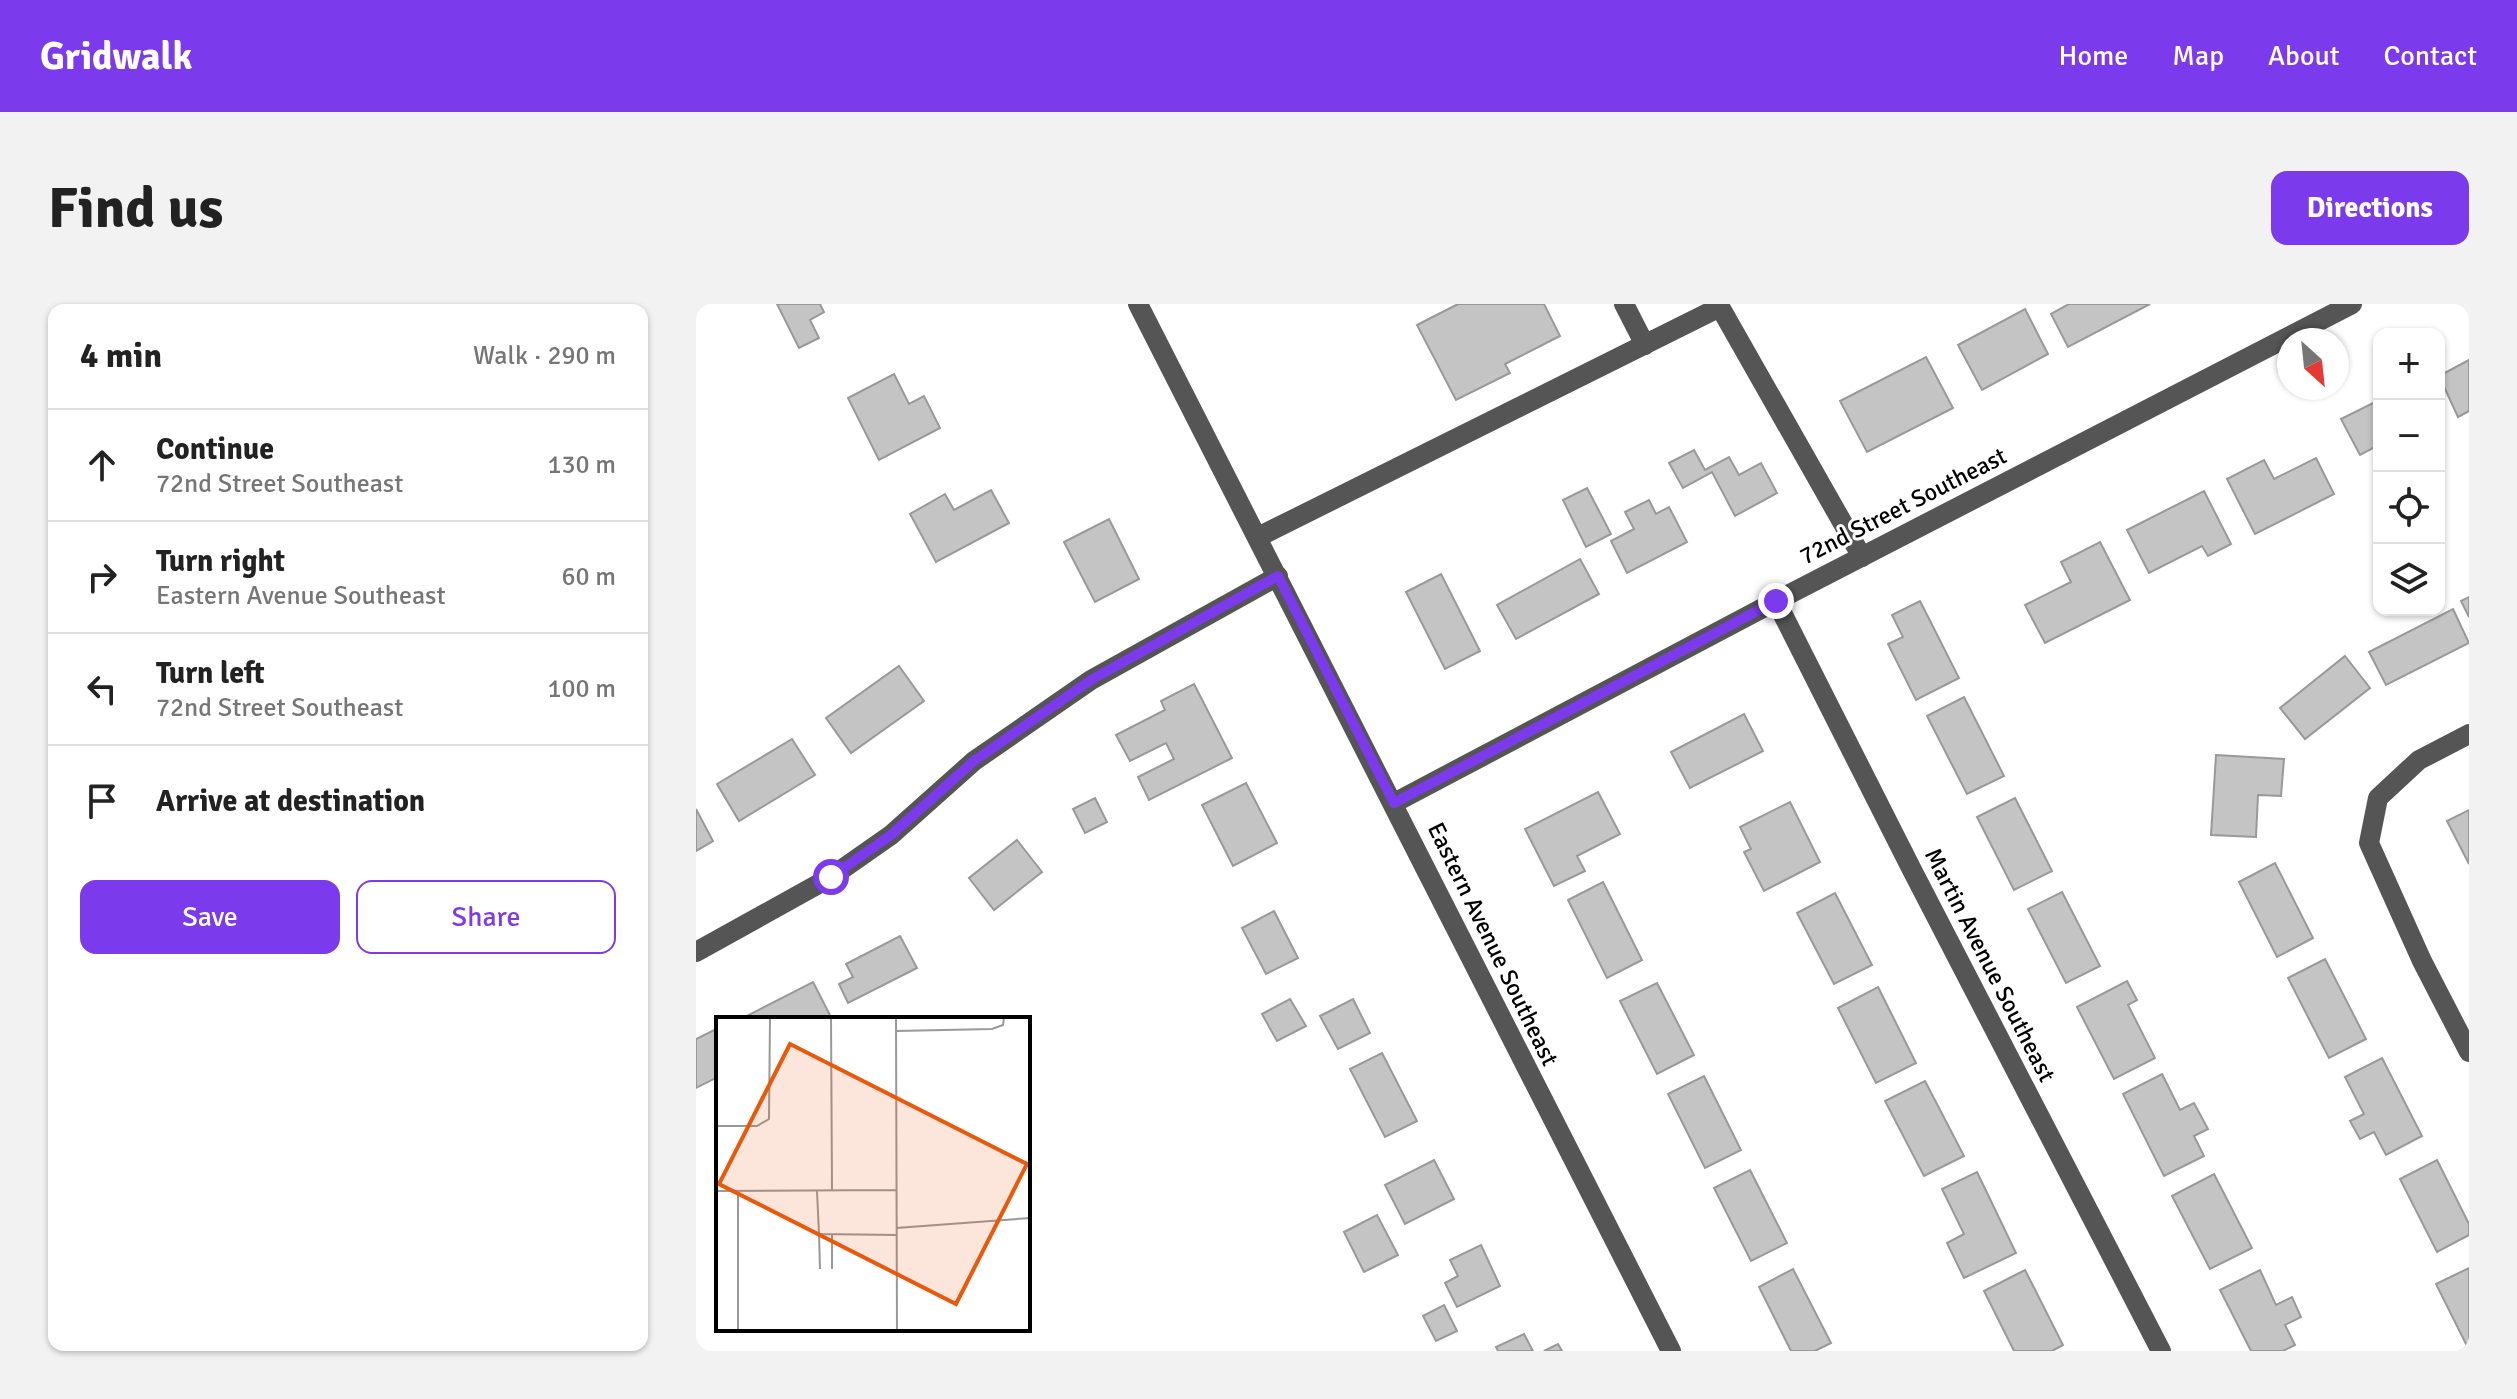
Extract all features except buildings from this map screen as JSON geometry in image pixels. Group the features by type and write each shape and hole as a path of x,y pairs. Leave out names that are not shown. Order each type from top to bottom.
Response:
{"street":[{"name":"Eastern Avenue Southeast","path":"1138,304 1671,1351"},
{"path":"1624,304 1645,345"},
{"name":"72nd Street Southeast","path":"1394,803 2330,309 2352,304"},
{"path":"1258,537 1645,345 1719,305 1862,557"},
{"path":"696,952 831,877 891,835 974,761 1091,680 1278,576"},
{"name":"Martin Avenue Southeast","path":"1776,601 2161,1351"},
{"path":"2469,734 2419,760 2378,798 2369,843 2422,961 2469,1052"}],"route":[{"path":"831,877 891,835 974,761 1091,680 1278,576 1394,803 1776,601"}]}
